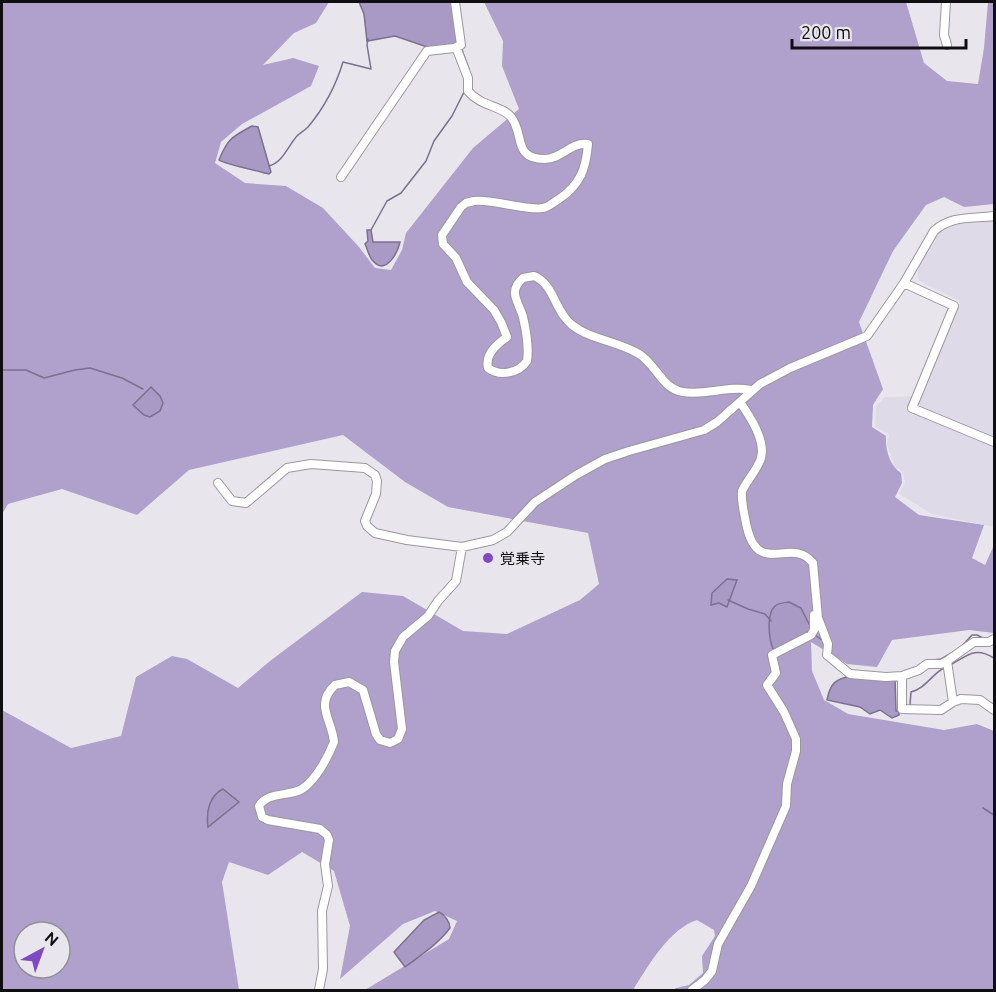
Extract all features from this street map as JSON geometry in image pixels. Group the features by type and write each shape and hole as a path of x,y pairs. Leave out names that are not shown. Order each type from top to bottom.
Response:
{"street":[{"path":"341,177 427,51 461,45 454,2"},
{"path":"946,2 944,35 947,45"},
{"path":"456,47 468,78 468,91 482,103 507,112 513,119 523,151 528,155 537,158 556,158 576,145 588,144 583,174 570,190 550,205 538,208 474,201 466,203 442,235 443,244 456,258 467,282 494,310 507,337 488,355 488,368 499,373 513,371 527,361 523,316 514,297 514,291 523,278 534,276 545,283 564,318 574,327 639,354 673,389 683,392 739,387 751,390"},
{"path":"218,483 232,501 246,503 286,468 311,464 365,468 375,475 378,481 376,494 365,521 370,530 380,535 407,540 462,547 482,544 507,532 535,502 548,492 605,459 704,430 717,422 751,390 784,371 867,336 904,283 939,226 951,220 994,216"},
{"path":"904,283 954,306 912,408 994,442"},
{"path":"740,402 762,446 761,459 742,490 750,541 757,550 766,554 800,554 808,557 813,563 818,618 828,644 827,655 850,674 902,676 919,670 927,664 940,664 947,661 974,642 989,642 994,639"},
{"path":"319,990 323,969 322,911 328,886 325,864 329,840 320,829 268,820 262,817 259,806 268,797 297,792 311,782 334,742 324,702 326,695 334,685 349,682 363,690 376,734 380,740 390,743 398,739 402,729 394,662 395,651 403,637 428,616 456,581 462,547"},
{"path":"692,990 712,971 718,944 751,886 786,806 795,739 784,712 767,688 776,673 772,656 813,633 815,621 813,603 816,601"},
{"path":"947,661 953,702"},
{"path":"902,676 902,709 941,711 961,699 980,700 994,710"}],"shaded area":[{"path":"2,2 329,2 316,23 294,33 263,65 293,58 319,66 311,86 242,124 221,142 215,163 245,183 286,186 323,208 375,268 391,270 402,250 406,233 473,148 519,109 502,66 503,41 484,2 906,2 924,63 947,81 978,84 988,2 994,2 994,204 964,207 944,197 926,205 893,251 859,322 883,389 873,405 872,427 886,436 889,457 901,473 902,483 895,497 919,515 984,525 972,558 985,565 994,545 994,633 969,630 892,640 877,667 847,664 811,642 812,671 824,700 848,714 944,730 977,724 994,731 994,990 673,990 689,985 703,973 702,956 715,936 714,930 697,920 677,931 668,940 633,990 365,990 449,939 457,921 435,911 403,924 340,979 350,926 334,871 302,852 268,875 229,862 222,882 239,990 2,990 2,710 71,748 121,736 136,677 172,656 187,659 238,688 362,592 403,596 463,631 507,634 580,600 599,584 588,533 448,507 405,482 343,435 189,470 137,515 62,489 8,504 2,514"},
{"path":"359,2 452,2 457,44 430,48 395,36 367,41 364,14"},
{"path":"252,126 258,127 271,172 269,174 219,160 231,139"},
{"path":"994,220 994,527 932,514 899,494 905,482 902,471 895,467 887,445 889,435 875,426 876,406 885,397 922,396 960,301 919,281 917,264 941,228 957,222"},
{"path":"367,230 371,230 373,242 400,242 397,251 387,264 378,265 371,258 365,244 368,241"},
{"path":"151,387 163,403 160,411 150,417 144,415 133,405"},
{"path":"727,579 737,580 727,607 719,603 711,605 712,593"},
{"path":"789,602 801,608 812,630 773,649 770,639 770,615 776,605"},
{"path":"851,676 895,678 896,711 899,711 899,715 892,718 880,710 870,714 860,707 827,700 834,683"},
{"path":"223,789 239,802 208,827 210,805 214,796"},
{"path":"439,912 447,919 450,928 435,944 405,967 394,952 424,920"}],"waterway":[{"path":"269,166 282,157 297,136 314,120 329,96 343,62 371,69 368,39"},
{"path":"462,50 469,69"},
{"path":"371,230 387,201 401,193 426,161 434,141 452,116 464,92"},
{"path":"2,370 26,370 44,378 90,368 122,378 143,389"},
{"path":"728,600 765,614 771,621"},
{"path":"814,634 823,641 824,646"},
{"path":"961,647 972,635 983,638"},
{"path":"925,661 941,659 957,650"},
{"path":"952,664 977,652 994,658"},
{"path":"910,705 911,692 920,688 944,668"},
{"path":"983,808 994,815"}],"place":[{"name":"覚乗寺","path":"488,558"}]}
